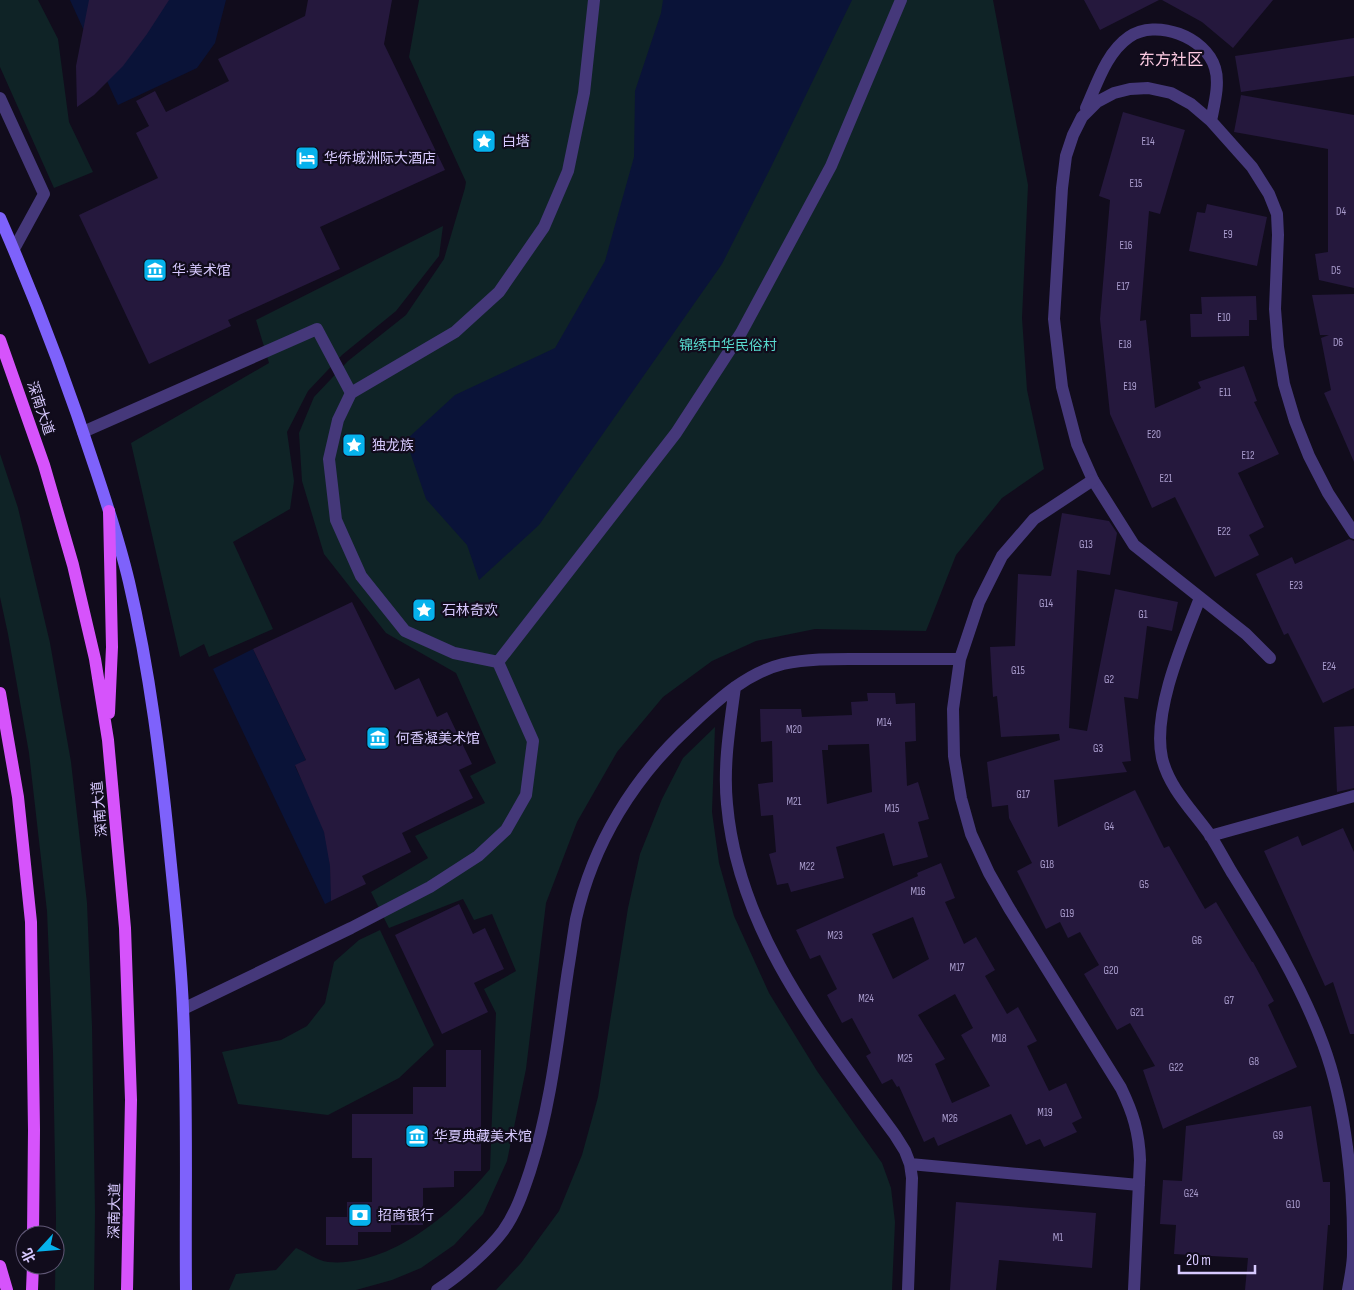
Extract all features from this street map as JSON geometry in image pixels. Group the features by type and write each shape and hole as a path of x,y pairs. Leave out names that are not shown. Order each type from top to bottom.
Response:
{"main road":[{"path":"0,218 50,338 84,432 128,580 145,657 155,716 166,809 184,1009 186,1290"},
{"name":"深南大道","path":"0,340 44,465 73,565 95,659 108,740 125,928 131,1100 127,1290"},
{"path":"108,740 112,647 109,511"},
{"path":"0,694 18,797 31,922 34,1130 33,1225"},
{"path":"0,1266 7,1290"},
{"path":"32,1290 33,1275"}],"street":[{"path":"498,662 454,653 405,631 361,576 336,520 329,459 338,420 351,393 455,332 499,292 544,227 568,171 584,93 594,0"},
{"path":"498,662 676,433 741,333 831,166 901,0"},
{"path":"1211,121 1217,81 1215,68 1208,54 1198,44 1182,34 1164,30 1147,30 1130,36 1118,46 1108,59 1073,135 1065,164 1054,319 1062,387 1077,444 1093,480 1134,545 1246,634 1270,658"},
{"path":"1082,117 1096,102 1114,92 1130,88 1148,88 1171,93 1191,104 1211,121 1252,167 1268,194 1276,214 1278,235 1275,309 1278,347 1284,384 1295,421 1309,456 1328,493 1354,533"},
{"path":"0,98 44,194 14,249"},
{"path":"84,432 316,328 351,393"},
{"path":"1093,480 1034,519 1002,556 979,602 960,660 953,709 954,756 960,798 971,834 989,873 1121,1088 1134,1114 1140,1139 1134,1290"},
{"path":"1200,598 1179,651 1168,687 1160,737 1162,758 1168,776 1210,836 1280,952 1305,1001 1324,1045 1337,1094 1347,1144 1350,1174 1353,1254 1348,1290"},
{"path":"437,1290 473,1263 503,1231 521,1196 535,1156 546,1112 576,918 592,867 606,835 626,798 655,762 684,731 735,687 759,672 782,664 813,659 960,660"},
{"path":"184,1009 351,928 430,887 478,856 506,830 526,794 533,741 498,662"},
{"path":"735,687 727,742 727,803 732,839 743,883 762,930 785,975 816,1026 905,1151 910,1164 913,1197 908,1290"},
{"path":"1210,836 1354,796"},
{"path":"910,1164 1139,1185"}],"green space":[{"path":"0,0 38,0 58,39 69,122 93,172 54,188 0,67"},
{"name":"锦绣中华民俗村","path":"419,0 993,0 1028,185 1022,318 1027,390 1044,469 1002,498 956,555 926,631 815,629 756,641 712,661 663,697 617,752 577,822 546,903 526,1069 507,1161 483,1214 454,1245 421,1268 392,1280 356,1290 229,1290 236,1274 276,1270 296,1248 328,1262 351,1261 374,1256 397,1247 439,1219 458,1203 490,1169 496,1013 484,989 516,971 492,914 474,920 463,899 389,928 371,892 428,858 415,836 485,803 470,776 496,763 456,673 386,633 324,554 302,481 299,433 314,397 348,361 406,315 444,259 465,188 466,182 409,57"},
{"path":"443,226 439,256 396,311 342,355 308,391 287,432 294,481 290,509 233,542 273,629 209,657 204,644 180,657 131,443 269,363 256,320"},
{"path":"0,454 18,508 50,643 71,762 87,903 92,1026 95,1212 94,1290 55,1290 55,1275 65,1275 65,1225 56,1225 53,1053 47,911 29,753 0,597"},
{"path":"715,727 712,812 719,863 734,916 769,993 817,1071 882,1163 891,1188 895,1222 892,1290 496,1290 521,1263 559,1211 582,1155 598,1097 628,908 640,854 662,799 683,758"},
{"path":"380,930 434,1045 399,1078 328,1115 238,1104 222,1052 281,1040 307,1026 325,1003 334,962 359,940"}],"water":[{"path":"70,0 226,0 215,43 197,68 118,105"},
{"path":"663,0 852,0 722,264 539,525 479,580 467,545 426,499 406,440 455,395 555,348 605,261 634,157 635,91 661,13"},
{"path":"253,649 306,760 295,766 318,814 328,848 331,901 325,904 213,669"}],"building":[{"path":"89,0 169,0 123,66 94,95 77,107 76,66"},
{"name":"华侨城洲际大酒店","path":"308,0 392,0 384,44 445,170 320,227 340,269 228,320 231,326 149,364 79,215 158,178 136,133 149,126 136,101 155,91 166,112 229,81 218,59 305,16"},
{"path":"1084,0 1159,0 1100,30"},
{"path":"1162,0 1273,0 1233,48 1202,22"},
{"path":"1354,38 1354,76 1241,92 1235,56"},
{"path":"1241,95 1354,115 1354,288 1319,280 1315,254 1328,252 1328,149 1234,132"},
{"path":"1123,112 1185,130 1160,214 1149,211 1140,321 1146,320 1155,408 1201,388 1198,382 1244,366 1257,401 1254,402 1279,454 1238,473 1264,527 1249,535 1259,555 1215,577 1175,497 1152,508 1110,414 1100,319 1110,200 1099,196"},
{"path":"1207,204 1267,217 1257,266 1189,251 1197,212 1205,213"},
{"path":"1354,294 1354,462 1324,393 1331,390 1321,338 1329,335 1320,335 1312,295"},
{"path":"1256,296 1257,320 1249,320 1249,336 1191,337 1190,314 1202,314 1201,297"},
{"path":"1062,513 1109,521 1117,533 1110,575 1077,570 1069,728 1087,731 1115,589 1178,602 1172,631 1147,626 1138,699 1124,697 1131,761 1122,762 1127,772 1054,780 1058,827 1135,790 1164,848 1169,846 1205,909 1216,902 1253,962 1274,1001 1268,1005 1297,1067 1163,1129 1143,1070 1155,1066 1130,1023 1117,1030 1084,974 1099,965 1080,932 1068,938 1060,922 1046,929 1017,871 1032,863 1009,818 1008,805 992,807 987,762 1060,740 1059,734 1001,737 997,696 993,697 990,647 1015,646 1018,574 1051,576"},
{"path":"1349,539 1354,541 1354,688 1323,703 1288,633 1284,635 1256,574 1292,557 1295,564"},
{"name":"何香凝美术馆","path":"352,602 395,690 419,678 437,717 447,712 472,764 459,770 473,798 402,833 411,852 362,876 366,884 331,901 330,866 324,832 295,765 306,760 253,649"},
{"path":"867,693 895,693 896,704 915,703 916,741 905,742 907,786 918,782 929,819 918,822 928,857 893,866 884,833 836,847 844,878 791,892 788,883 777,885 769,854 776,852 773,815 761,816 758,784 773,782 772,741 761,742 760,709 801,709 802,717 852,715 851,702 868,701","holes":["869,744 872,792 827,804 822,750 828,750 828,745"]},
{"path":"1354,726 1354,788 1337,792 1334,727"},
{"path":"1343,828 1354,852 1354,1034 1350,1034 1333,982 1325,986 1264,851 1298,836 1302,846"},
{"path":"941,863 955,898 945,902 964,944 976,937 995,970 985,976 1007,1014 1018,1007 1037,1041 1027,1046 1049,1091 1066,1083 1082,1118 1072,1123 1077,1132 1044,1147 1040,1139 1026,1145 1011,1114 938,1146 934,1137 924,1142 899,1086 897,1087 892,1079 882,1084 866,1056 871,1053 852,1018 842,1023 827,995 837,989 820,955 810,959 796,930 918,876 917,873","holes":["913,917 929,959 893,979 872,934","955,994 973,1028 961,1035 990,1086 952,1103 935,1064 945,1059 918,1015"]},
{"path":"459,904 473,934 485,928 504,969 474,983 488,1012 442,1034 395,935"},
{"name":"华夏典藏美术馆","path":"446,1050 481,1050 481,1171 454,1171 454,1187 423,1188 423,1225 391,1225 391,1232 358,1232 358,1245 326,1245 326,1217 347,1217 347,1202 372,1202 372,1158 352,1158 352,1114 413,1114 413,1087 446,1087"},
{"path":"1311,1106 1323,1182 1330,1182 1330,1225 1328,1225 1323,1290 1245,1290 1248,1258 1174,1254 1176,1225 1160,1224 1163,1180 1182,1181 1186,1126"},
{"path":"956,1202 1096,1213 1092,1268 999,1260 996,1290 950,1290"}],"place":[{"name":"白塔","path":"484,141"},
{"name":"华侨城洲际大酒店","path":"307,158"},
{"name":"华·美术馆","path":"155,270"},
{"name":"独龙族","path":"354,445"},
{"name":"石林奇欢","path":"424,610"},
{"name":"何香凝美术馆","path":"378,738"},
{"name":"华夏典藏美术馆","path":"417,1136"},
{"name":"招商银行","path":"360,1215"}],"district":[{"name":"东方社区","path":"1171,59"}]}
